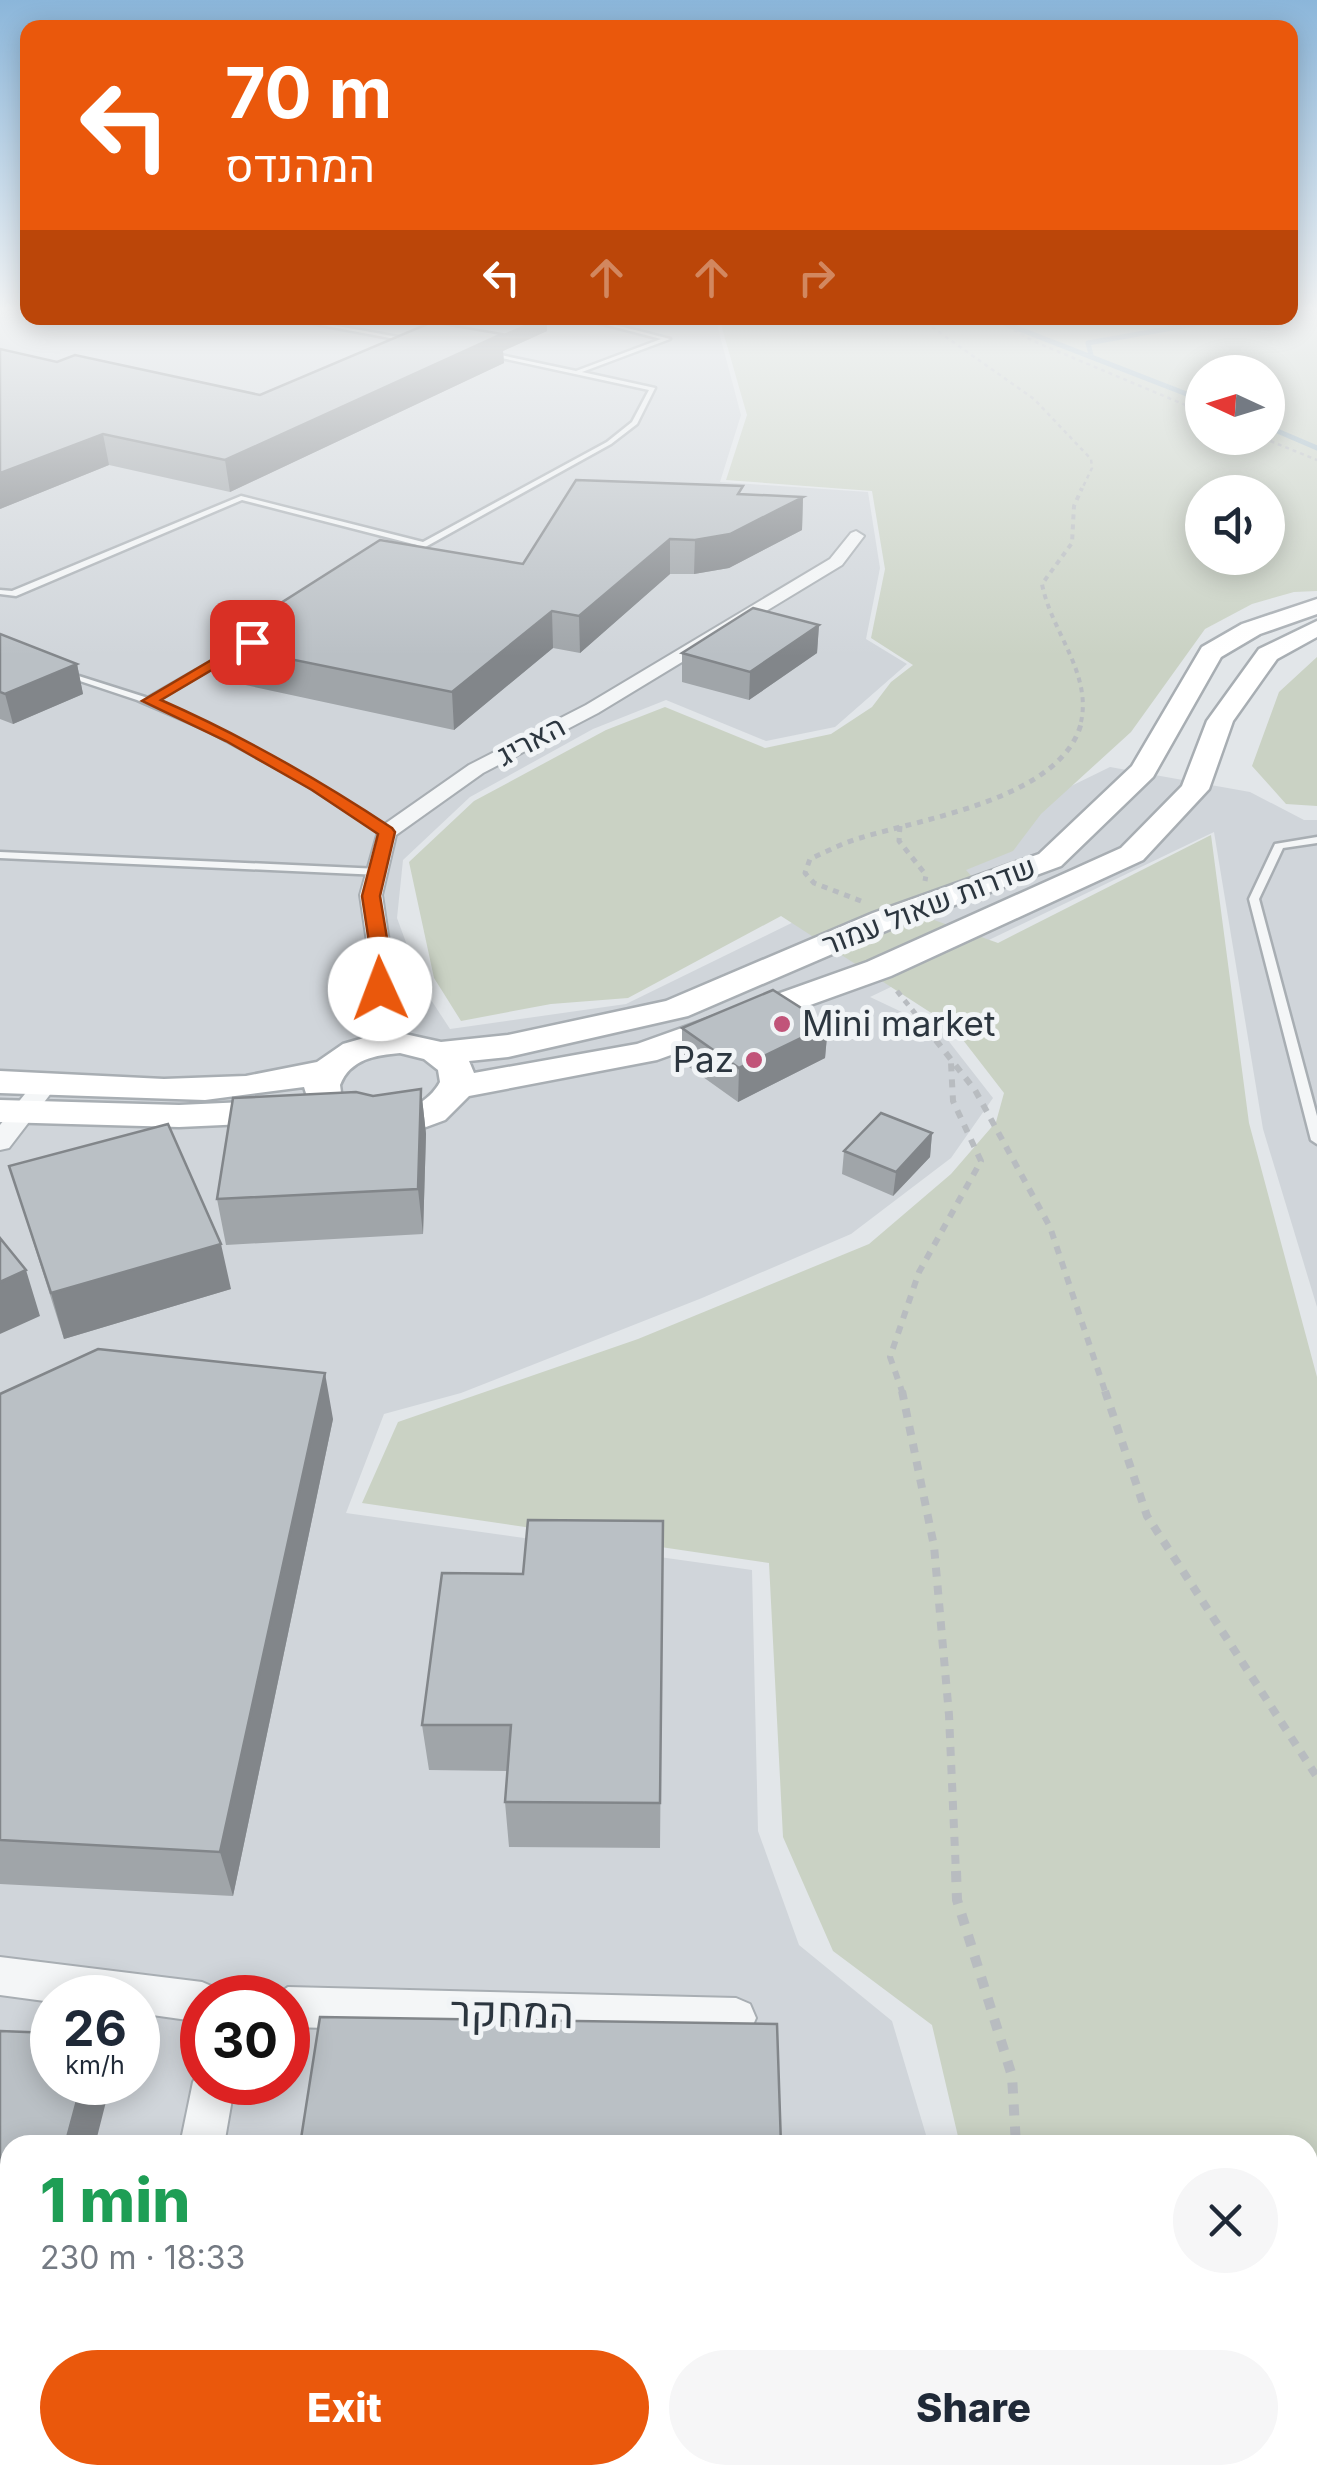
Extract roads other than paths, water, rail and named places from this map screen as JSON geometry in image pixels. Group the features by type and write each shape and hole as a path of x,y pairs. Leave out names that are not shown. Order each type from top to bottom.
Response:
{"street":[{"name":"האריג","path":"386,832 476,770 608,700 836,562 856,536"},
{"name":"שדרות שאול עמור","path":"441,1053 508,1046 676,1009 884,920 1050,860 1143,771 1212,652 1252,630 1317,606"},
{"name":"שדרות שאול עמור","path":"458,1087 644,1052 879,969 1132,854 1195,790 1220,720 1268,654 1317,628"},
{"path":"376,1044 381,962 371,896 380,872 386,832"},
{"path":"0,1082 24,1102 179,1116 293,1111 336,1114 366,1125 414,1121 435,1112 450,1101 458,1087 459,1074 441,1053 412,1044 376,1044 338,1059 325,1070 294,1080 169,1087 24,1102"},
{"path":"325,1070 319,1084 320,1097 336,1114"},
{"path":"0,1142 24,1102"},
{"path":"0,1976 180,1999"},
{"name":"המחקר","path":"310,2008 736,2018"},
{"path":"204,2135 210,2105"}],"lane":[{"path":"388,564 609,443 634,424"},
{"path":"0,592 13,594 241,498 422,544"},
{"path":"150,701 235,652"},
{"path":"56,672 150,701 232,737 318,786 386,832"},
{"path":"1317,840 1280,846 1254,899 1317,1140"},
{"path":"0,855 380,872"}],"waterway":[{"path":"1285,434 1317,448"}],"place":[{"name":"Mini market","path":"782,1024"},
{"name":"Paz","path":"754,1060"}]}
